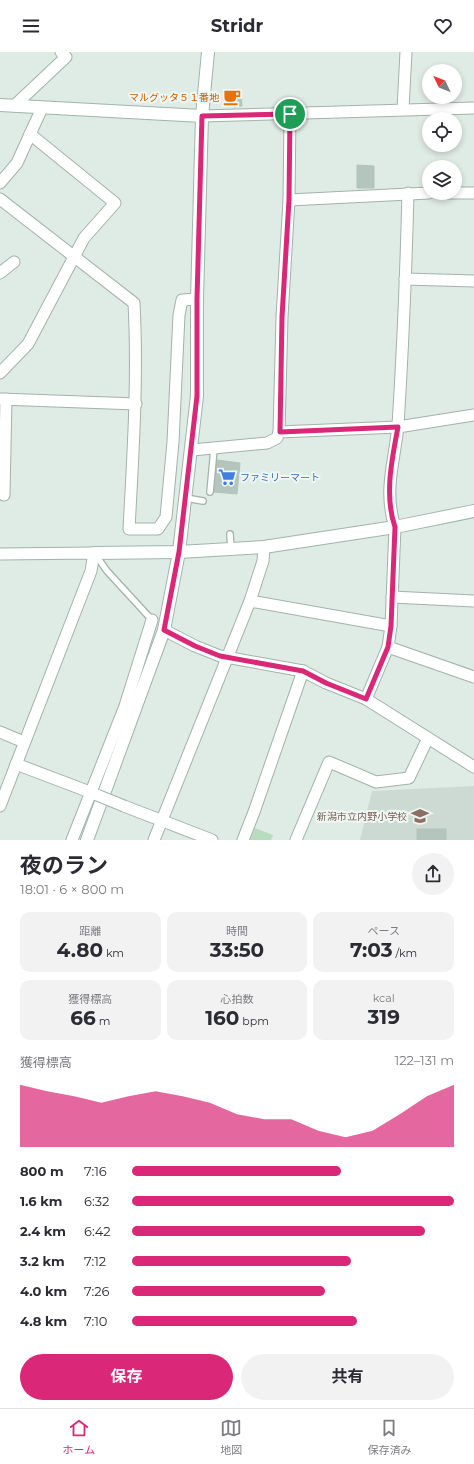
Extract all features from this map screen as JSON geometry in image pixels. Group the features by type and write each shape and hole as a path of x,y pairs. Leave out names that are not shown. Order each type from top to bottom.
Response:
{"street":[{"path":"14,106 66,56 61,52"},
{"path":"87,840 164,630 179,552 192,450 197,396 197,299 202,116 208,52"},
{"path":"403,109 406,52"},
{"path":"0,105 202,116 474,108"},
{"path":"0,183 17,163 42,108"},
{"path":"192,450 272,442 277,438 280,432 282,317 289,200 290,114"},
{"path":"0,373 28,344 84,238 115,204 30,134"},
{"path":"366,699 388,647 391,626 395,527 390,512 390,467 398,427 406,279 408,193"},
{"path":"289,200 422,193"},
{"path":"462,194 474,194"},
{"path":"0,199 134,303 136,340 136,404 129,529 158,529 166,517 173,442 179,315 182,300 197,299"},
{"path":"0,273 14,262"},
{"path":"406,279 474,281"},
{"path":"4,495 3,399 136,404"},
{"path":"280,432 398,427 474,415"},
{"path":"0,554 231,550 264,547 395,527 474,511"},
{"path":"154,840 228,659 250,601 263,561 264,547"},
{"path":"0,806 2,793 16,764 91,571 94,553"},
{"path":"392,597 474,601"},
{"path":"250,601 391,626"},
{"path":"72,840 94,793 125,706 152,620"},
{"path":"164,630 195,646 228,659 303,671 326,683 366,699 474,767"},
{"path":"388,647 474,677"},
{"path":"243,840 303,671"},
{"path":"0,732 24,742"},
{"path":"296,840 329,762 376,782 409,778 428,738"},
{"path":"16,764 212,840"}],"lane":[{"path":"210,492 214,449"},
{"path":"186,498 203,501"},
{"path":"230,534 231,550"},
{"path":"94,553 107,571 152,620"}],"shaded area":[{"name":"新潟市立内野小学校","path":"474,786 474,840 360,840 372,791"}],"green space":[{"path":"255,828 273,835 271,840 250,840"}],"building":[{"name":"マルグッタ５１番地","path":"224,91 241,91 242,106 234,107 224,102"},
{"path":"357,165 374,166 374,188 357,188"},
{"name":"ファミリーマート","path":"217,460 240,463 237,494 214,492"},
{"path":"417,829 446,829 446,840 417,840"}],"place":[{"name":"マルグッタ５１番地","path":"232,97"},
{"name":"ファミリーマート","path":"227,477"},
{"name":"新潟市立内野小学校","path":"420,816"}],"route":[{"path":"290,114 289,200 282,317 280,432 398,427 390,467 390,512 395,527 391,626 388,647 366,699 326,683 303,671 228,659 195,646 164,630 179,552 192,450 197,396 197,299 202,116 290,114"}]}
